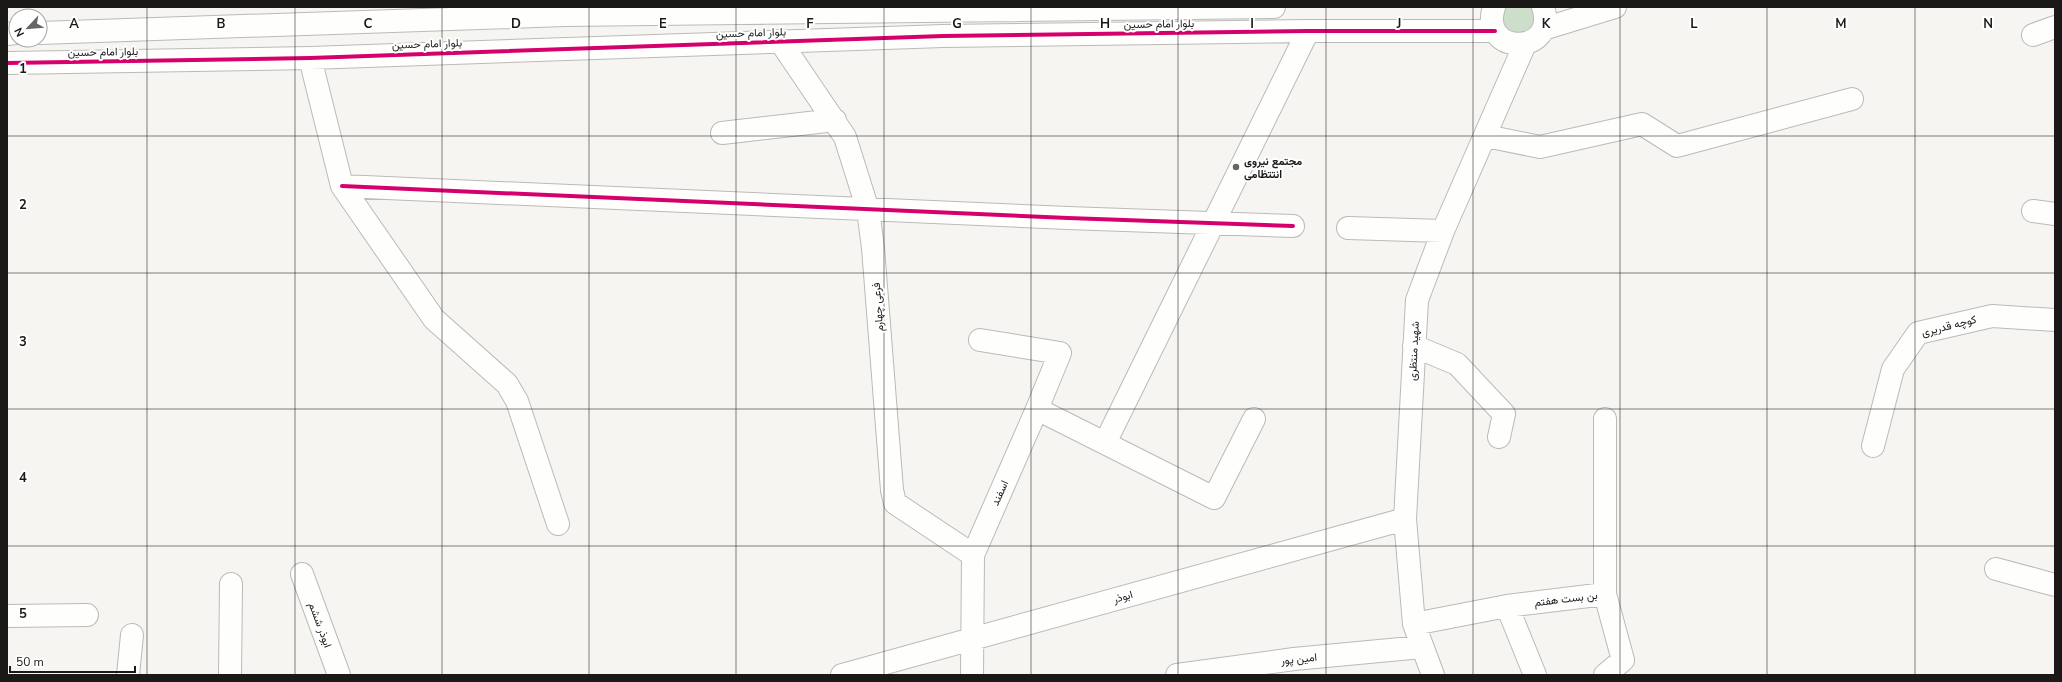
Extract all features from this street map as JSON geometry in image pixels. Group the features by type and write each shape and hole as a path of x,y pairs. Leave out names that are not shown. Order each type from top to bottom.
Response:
{"street":[{"name":"بلوار امام حسین","path":"48,33 565,15 796,10 1274,7"},
{"path":"1494,7 1492,22 1495,31 1500,38 1508,43 1525,44 1536,38 1543,29 1545,15 1543,7"},
{"path":"1543,29 1616,7"},
{"path":"2033,35 2055,27"},
{"name":"بلوار امام حسین","path":"7,63 310,58 780,40 1308,31 1495,31"},
{"path":"1105,444 1308,31"},
{"name":"فرعی چهارم","path":"780,40 845,137 868,210 873,248 892,490 895,503 973,555"},
{"name":"شهید منتظری","path":"1433,675 1414,624 1405,519 1417,300 1443,231 1486,136 1525,44"},
{"path":"310,58 342,186 434,319 507,384 517,401 558,524"},
{"path":"1486,136 1540,148 1642,124 1677,146 1852,100"},
{"path":"722,133 835,120"},
{"path":"342,186 868,210 1293,226"},
{"path":"2033,211 2055,214"},
{"path":"1348,228 1443,231"},
{"name":"کوچه قدریری","path":"1873,446 1893,369 1918,333 1992,316 2055,320"},
{"name":"اسفند","path":"972,675 973,555 1037,410 1060,353 980,340"},
{"path":"1414,346 1458,364 1504,414 1498,436"},
{"path":"1037,410 1214,498 1254,419"},
{"path":"1605,419 1605,594"},
{"name":"ابوذر","path":"842,675 1405,519"},
{"path":"1996,569 2055,585"},
{"name":"ابوذر ششم","path":"302,574 339,675"},
{"path":"230,675 231,584"},
{"name":"بن بست هفتم","path":"1414,624 1508,606 1605,594 1623,660 1605,675"},
{"path":"1508,606 1535,675"},
{"path":"7,616 87,615"},
{"path":"128,675 132,635"},
{"name":"امین پور","path":"1177,675 1294,659 1422,647"}],"green space":[{"path":"1499,7 1538,7 1539,27 1508,38"}],"cycle path":[{"path":"7,63 310,58 943,36 1308,31 1495,31"},
{"path":"342,186 1068,218 1293,226"}],"place":[{"name":"مجتمع نیروی انتتظامی","path":"1236,167"}]}
